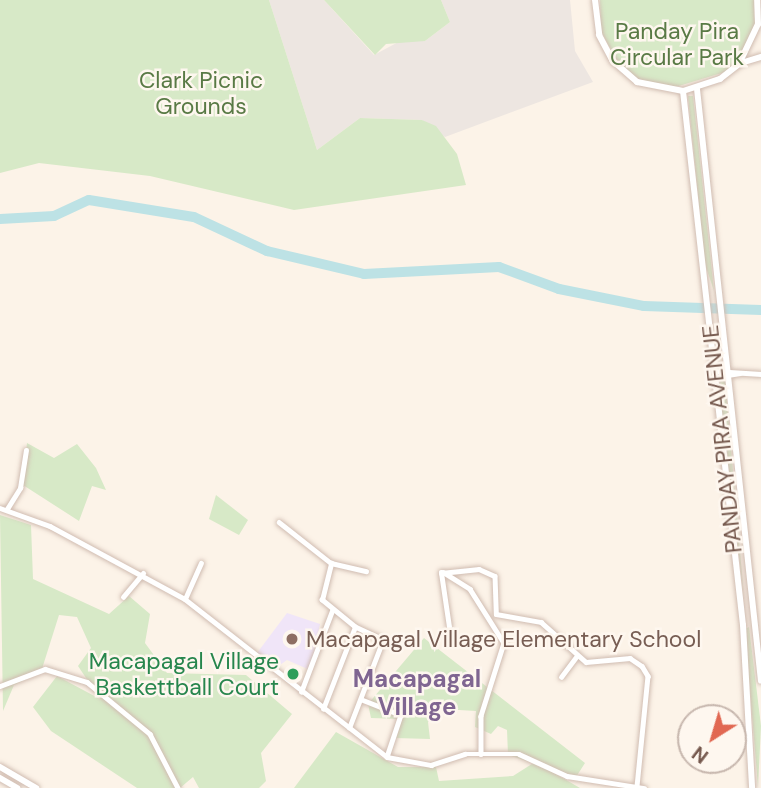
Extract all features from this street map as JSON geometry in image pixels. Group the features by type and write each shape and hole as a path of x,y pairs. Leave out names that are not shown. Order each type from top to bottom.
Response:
{"main road":[{"path":"595,0 599,34 613,61 637,82 683,91 697,89 739,64 761,57"},
{"path":"739,64 754,38 760,10 757,0"},
{"name":"PANDAY PIRA AVENUE","path":"697,89 761,681"},
{"name":"PANDAY PIRA AVENUE","path":"683,91 743,625 752,788"},
{"path":"743,625 756,625"},
{"path":"0,767 36,788"},
{"path":"0,778 17,788"}],"street":[{"path":"714,374 761,374"},
{"path":"26,450 20,488 3,509 143,573 185,599 387,757 431,765 481,754 535,757 567,776 639,787 648,676 630,658 592,664 576,657 541,622 496,614 492,573 465,567 443,572"},
{"path":"279,522 331,563 366,571"},
{"path":"185,599 201,563"},
{"path":"331,563 321,593 332,611 355,627 383,638 363,700 349,728"},
{"path":"443,572 449,627"},
{"path":"443,572 470,589 503,643 481,716 481,754"},
{"path":"123,597 143,573"},
{"path":"301,692 332,611"},
{"path":"323,709 355,627"},
{"path":"561,677 576,657"},
{"path":"0,684 46,669 75,674 150,734 178,788"},
{"path":"363,700 401,715 387,757"}],"shaded area":[{"path":"269,0 324,0 374,55 404,39 425,41 450,22 441,0 570,0 575,51 593,82 445,137 422,120 360,118 317,150"},
{"name":"Macapagal Village Elementary School","path":"287,613 320,624 310,670 287,660 277,667 257,653"}],"green space":[{"name":"Clark Picnic Grounds","path":"0,0 269,0 317,150 360,118 422,120 436,126 457,154 466,185 294,210 150,176 39,163 0,173"},
{"path":"324,0 441,0 450,22 425,41 386,44 375,55"},
{"name":"Panday Pira Circular Park","path":"600,0 754,0 755,23 740,59 725,72 672,88 634,78 619,65 601,31"},
{"path":"688,96 693,96 714,291 705,264"},
{"path":"721,378 725,380 744,597 718,382"},
{"path":"27,443 54,458 77,444 96,468 106,490 92,486 79,521 23,485"},
{"path":"216,495 248,520 239,535 209,519"},
{"path":"0,515 31,525 33,579 109,614 129,596 150,614 145,643 167,673 246,675 292,714 261,753 266,781 259,788 199,788 193,777 180,788 137,788 51,731 33,707 57,676 100,699 78,666 91,648 77,617 59,615 41,672 14,685 3,711"},
{"path":"749,627 761,726 758,787 745,629"},
{"path":"424,638 585,763 576,777 508,755 507,730 498,726 491,734 475,727 476,711 442,709 428,722 430,739 395,738 401,719 371,718 368,704"},
{"path":"336,732 398,767 436,767 439,781 513,776 535,762 580,788 294,788"}],"waterway":[{"path":"0,219 54,216 89,200 194,217 267,251 364,274 499,267 559,289 644,306 761,310"}],"place":[{"name":"Macapagal Village Elementary School","path":"292,639"},
{"name":"Macapagal Village Baskettball Court","path":"293,674"}],"district":[{"name":"Macapagal Village","path":"417,693"}]}
